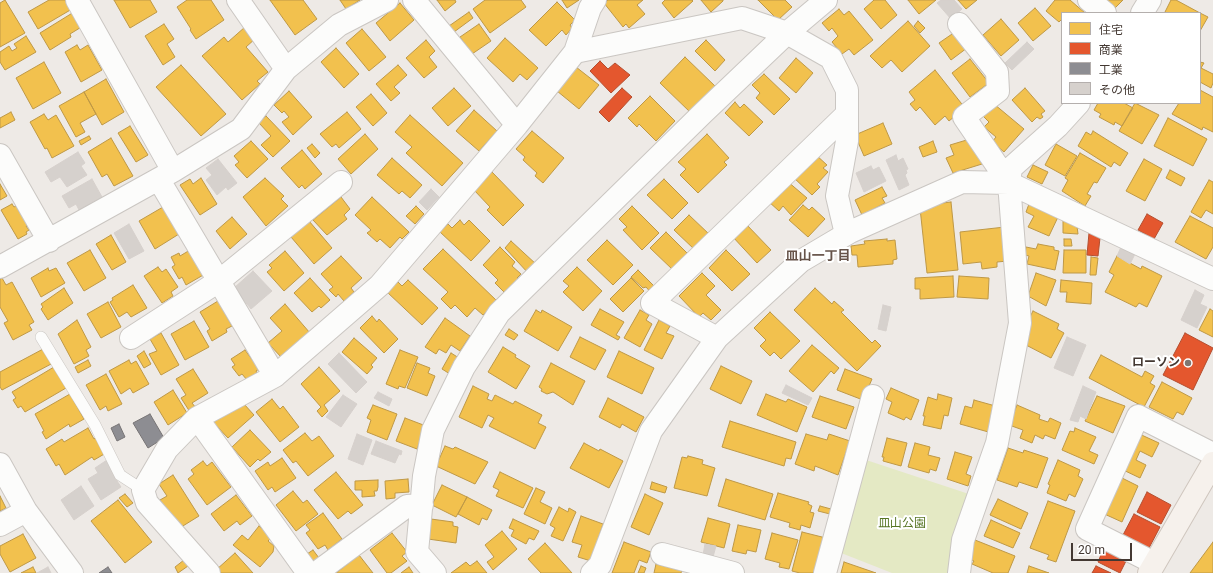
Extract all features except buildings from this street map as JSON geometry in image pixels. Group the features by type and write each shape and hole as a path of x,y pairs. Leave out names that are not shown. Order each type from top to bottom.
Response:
{"street":[{"path":"77,0 219,281 275,376"},
{"path":"238,0 286,69"},
{"path":"0,267 166,176 241,129 286,69 339,25 387,0"},
{"path":"414,0 517,125"},
{"path":"209,573 147,503 143,490 167,449 197,418 275,376 380,285 517,125 575,52 590,8 595,0"},
{"path":"435,573 417,552 424,476 433,430 464,368 499,313 786,33 826,0"},
{"path":"1089,0 1104,12"},
{"path":"1143,12 1150,0"},
{"path":"575,52 742,18 786,33 831,58 847,90 847,141 837,196 846,234"},
{"path":"959,24 997,72 998,91 964,117 1009,183"},
{"path":"959,573 963,540 997,443 1020,323 1009,183 1011,168 1058,126 1078,104"},
{"path":"718,338 652,303 847,114"},
{"path":"0,155 49,241"},
{"path":"131,338 219,281 341,182"},
{"path":"592,573 600,565 651,431 718,338 801,261 846,234 962,182 1009,183 1213,279"},
{"path":"825,573 873,396"},
{"path":"1213,454 1138,416 1087,530 1152,568 1213,463"},
{"path":"197,418 308,573"},
{"path":"0,464 26,510 72,573"},
{"path":"316,573 407,506 422,505"},
{"path":"0,525 26,510"},
{"path":"662,554 733,573"}],"lane":[{"path":"41,337 95,425 120,475 143,490"}],"green space":[{"name":"皿山公園","path":"857,457 978,497 959,573 892,573 831,549"}],"place":[{"name":"ローソン","path":"1188,363"}],"district":[{"name":"皿山一丁目","path":"818,257"}]}
